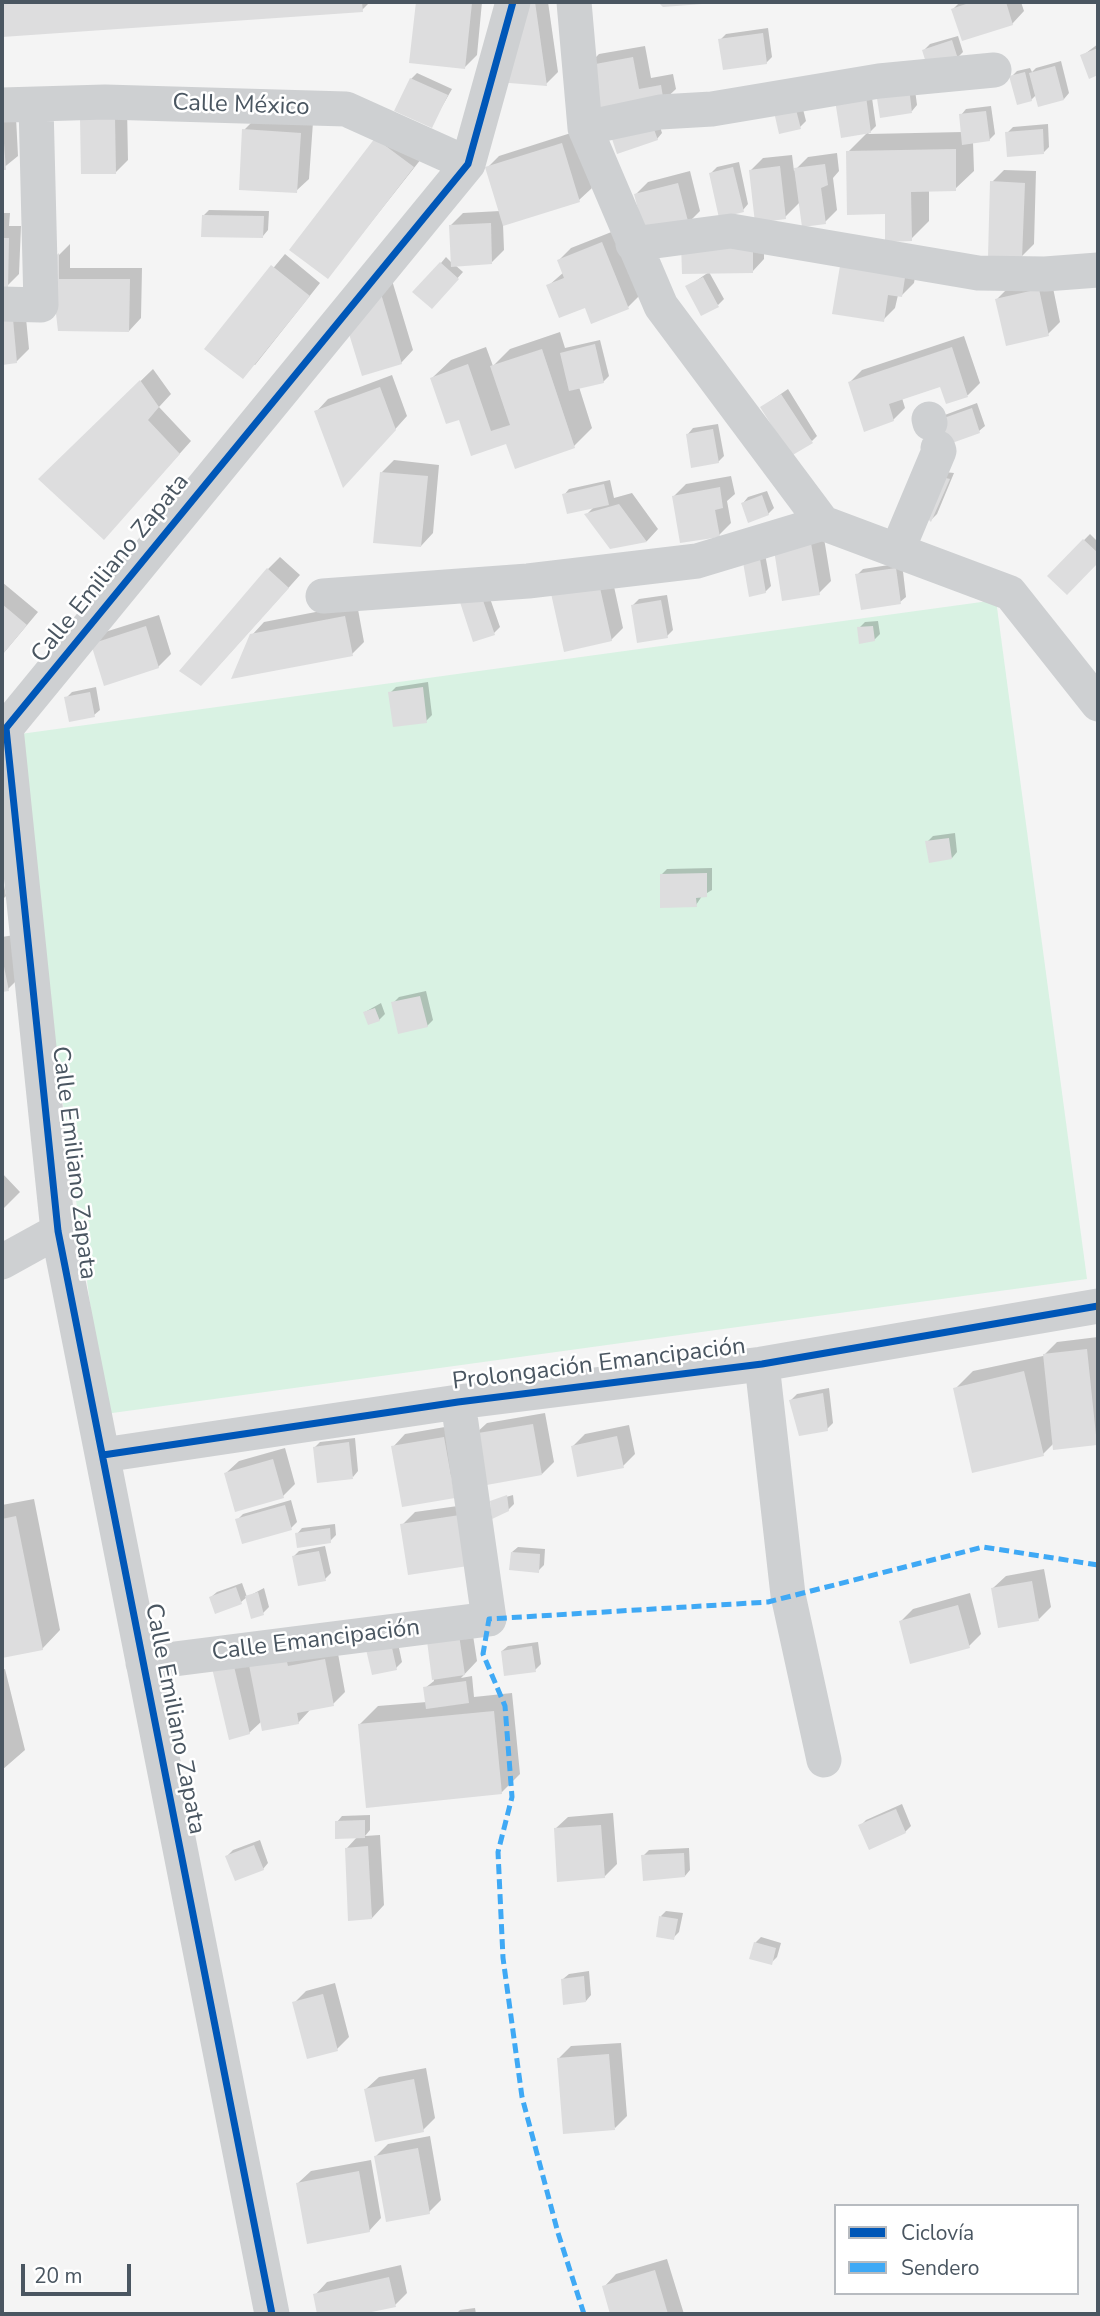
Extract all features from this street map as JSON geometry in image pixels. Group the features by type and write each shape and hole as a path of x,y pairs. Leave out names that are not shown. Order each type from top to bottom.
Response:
{"street":[{"name":"Calle Emiliano Zapata","path":"272,2314 58,1231 6,728 468,164 513,2"},
{"path":"574,2 585,128 661,306 823,523 1010,593 1098,704"},
{"path":"585,128 660,113 712,109 879,81 994,70"},
{"name":"Calle México","path":"2,105 105,102 346,109 468,164"},
{"path":"2,304 41,305 36,104"},
{"path":"633,244 731,231 978,273 1045,274 1098,270"},
{"path":"897,551 932,430"},
{"path":"323,596 528,581 697,561 823,523"},
{"path":"2,1262 58,1231"},
{"name":"Prolongación Emancipación","path":"103,1455 458,1402 762,1364 1098,1306"},
{"path":"762,1364 788,1595 824,1760"},
{"name":"Calle Emancipación","path":"143,1662 489,1619 458,1402"}],"green space":[{"path":"996,600 1087,1279 105,1414 13,735"}],"building":[{"path":"2,2 362,2 363,12 2,37"},
{"path":"416,2 472,3 465,69 409,63"},
{"path":"519,2 535,2 547,86 497,82"},
{"path":"658,2 702,2 702,4 663,7"},
{"path":"972,2 1006,2 1013,25 962,41 951,9"},
{"path":"763,33 767,64 723,70 718,39"},
{"path":"952,40 958,59 928,69 922,50"},
{"path":"1098,48 1098,75 1089,79 1080,55"},
{"path":"633,57 639,89 661,85 664,103 589,116 585,66"},
{"path":"1055,66 1064,100 1038,107 1029,73"},
{"path":"1025,72 1032,101 1017,105 1009,76"},
{"path":"410,78 448,95 432,128 394,111"},
{"path":"909,87 912,113 880,118 876,92"},
{"path":"865,89 871,133 841,138 834,94"},
{"path":"793,98 801,129 779,134 772,103"},
{"path":"986,111 990,141 962,145 959,114"},
{"path":"649,116 658,140 617,154 609,130"},
{"path":"2,117 6,170 2,170"},
{"path":"80,119 115,119 116,174 81,174"},
{"path":"242,129 301,133 297,193 239,190"},
{"path":"1043,129 1044,154 1007,157 1005,132"},
{"path":"375,138 414,167 328,279 289,250"},
{"path":"562,143 580,202 503,226 485,167"},
{"path":"956,149 956,191 911,192 912,241 885,242 885,214 847,215 846,151"},
{"path":"825,164 828,185 821,188 826,224 802,227 794,168"},
{"path":"780,166 786,219 755,223 749,170"},
{"path":"733,167 744,212 719,218 709,173"},
{"path":"990,181 1025,183 1022,258 988,257"},
{"path":"678,183 689,225 645,236 634,194"},
{"path":"202,215 264,216 263,238 201,237"},
{"path":"491,223 492,264 451,267 449,225"},
{"path":"2,238 9,238 8,288 2,288"},
{"path":"753,241 753,273 682,274 681,243"},
{"path":"602,242 629,309 591,324 585,308 559,318 546,285 564,278 557,260"},
{"path":"59,253 59,279 130,279 129,332 58,331 50,261"},
{"path":"841,260 906,271 902,297 888,295 884,322 832,314"},
{"path":"440,262 459,279 432,309 412,292"},
{"path":"271,265 310,296 243,379 204,349"},
{"path":"703,277 719,307 701,316 685,286"},
{"path":"379,287 402,364 362,376 345,321"},
{"path":"1039,289 1049,336 1006,346 995,299"},
{"path":"13,319 17,363 2,365 2,320"},
{"path":"595,344 604,383 569,391 560,353"},
{"path":"952,347 968,397 946,404 940,387 889,404 894,421 864,432 848,382"},
{"path":"542,349 575,448 515,469 506,444 471,456 459,420 446,424 430,378 468,364 491,431 510,425 490,366"},
{"path":"140,380 159,407 148,420 180,454 104,540 38,479"},
{"path":"380,387 396,430 343,488 314,411"},
{"path":"781,394 813,443 791,456 760,407"},
{"path":"972,408 980,433 938,448 927,424"},
{"path":"713,429 719,463 691,468 686,434"},
{"path":"380,472 428,476 421,547 373,543"},
{"path":"938,476 950,479 931,522 924,515"},
{"path":"604,484 609,505 567,514 562,494"},
{"path":"720,487 723,508 715,510 720,537 680,543 672,496"},
{"path":"762,495 769,515 748,523 741,503"},
{"path":"619,504 647,542 610,549 584,514"},
{"path":"1083,539 1098,553 1098,563 1067,595 1047,576"},
{"path":"811,543 820,595 782,601 774,550"},
{"path":"760,559 766,593 749,597 743,562"},
{"path":"267,568 289,588 201,686 179,671"},
{"path":"896,568 901,604 861,610 855,574"},
{"path":"598,579 612,641 564,652 550,589"},
{"path":"479,589 495,635 473,642 458,596"},
{"path":"661,600 668,638 637,643 631,605"},
{"path":"2,604 27,625 2,655"},
{"path":"345,616 353,656 231,679 250,634"},
{"path":"146,626 159,668 104,686 91,644"},
{"path":"873,626 875,641 859,644 857,627"},
{"path":"423,687 427,723 393,727 388,692"},
{"path":"90,692 95,717 69,722 64,697"},
{"path":"949,838 952,859 929,863 925,841"},
{"path":"707,873 707,897 696,898 697,907 660,908 660,874"},
{"path":"2,957 9,991 2,992"},
{"path":"420,996 428,1027 398,1034 391,1002"},
{"path":"375,1008 380,1021 368,1025 363,1012"},
{"path":"1087,1349 1097,1445 1053,1450 1043,1354"},
{"path":"1024,1371 1044,1456 972,1473 953,1388"},
{"path":"823,1393 828,1431 799,1436 789,1400"},
{"path":"533,1424 542,1475 481,1486 472,1434"},
{"path":"617,1436 624,1468 577,1477 571,1446"},
{"path":"444,1437 455,1498 402,1507 391,1446"},
{"path":"349,1442 353,1479 317,1483 313,1447"},
{"path":"273,1459 284,1498 235,1512 224,1473"},
{"path":"507,1495 509,1511 492,1519 490,1501"},
{"path":"285,1505 292,1530 242,1544 235,1519"},
{"path":"460,1515 468,1566 408,1575 400,1524"},
{"path":"16,1516 43,1650 2,1658 2,1519"},
{"path":"330,1528 331,1543 297,1548 295,1533"},
{"path":"319,1551 326,1581 298,1586 292,1556"},
{"path":"511,1552 540,1554 539,1573 509,1570"},
{"path":"1032,1581 1039,1621 998,1628 991,1588"},
{"path":"236,1587 242,1604 215,1614 209,1597"},
{"path":"258,1592 264,1615 251,1619 245,1596"},
{"path":"958,1605 970,1648 910,1664 899,1621"},
{"path":"458,1628 465,1675 432,1680 426,1633"},
{"path":"390,1639 397,1670 372,1675 365,1645"},
{"path":"532,1646 536,1672 504,1676 501,1651"},
{"path":"286,1658 288,1666 325,1659 334,1706 297,1713 299,1724 262,1731 249,1665"},
{"path":"233,1662 250,1734 229,1740 212,1668"},
{"path":"466,1681 469,1703 426,1709 423,1687"},
{"path":"494,1711 502,1794 366,1808 358,1724"},
{"path":"896,1809 906,1833 869,1850 858,1825"},
{"path":"365,1820 365,1838 335,1839 335,1821"},
{"path":"601,1825 605,1878 557,1882 554,1828"},
{"path":"254,1845 264,1870 235,1881 225,1856"},
{"path":"368,1846 372,1919 348,1921 345,1848"},
{"path":"684,1853 685,1877 643,1881 641,1855"},
{"path":"659,1916 678,1919 674,1940 656,1937"},
{"path":"754,1942 776,1948 772,1965 749,1959"},
{"path":"584,1976 586,2002 563,2005 561,1979"},
{"path":"323,1994 338,2051 307,2059 292,2002"},
{"path":"609,2054 615,2130 563,2134 557,2058"},
{"path":"414,2079 424,2132 375,2142 364,2089"},
{"path":"418,2148 430,2214 386,2222 374,2156"},
{"path":"359,2171 370,2232 307,2244 296,2183"},
{"path":"655,2270 668,2314 610,2314 602,2286"},
{"path":"389,2277 396,2307 362,2314 317,2314 313,2294"}],"marked path":[{"path":"584,2314 558,2233 522,2097 503,1958 498,1852 512,1797 505,1706 483,1654 489,1619 768,1602 983,1547 1098,1565"}],"cycle path":[{"path":"272,2314 58,1231 6,728 468,164 513,2"},
{"path":"103,1455 458,1402 762,1364 1098,1306"}]}
